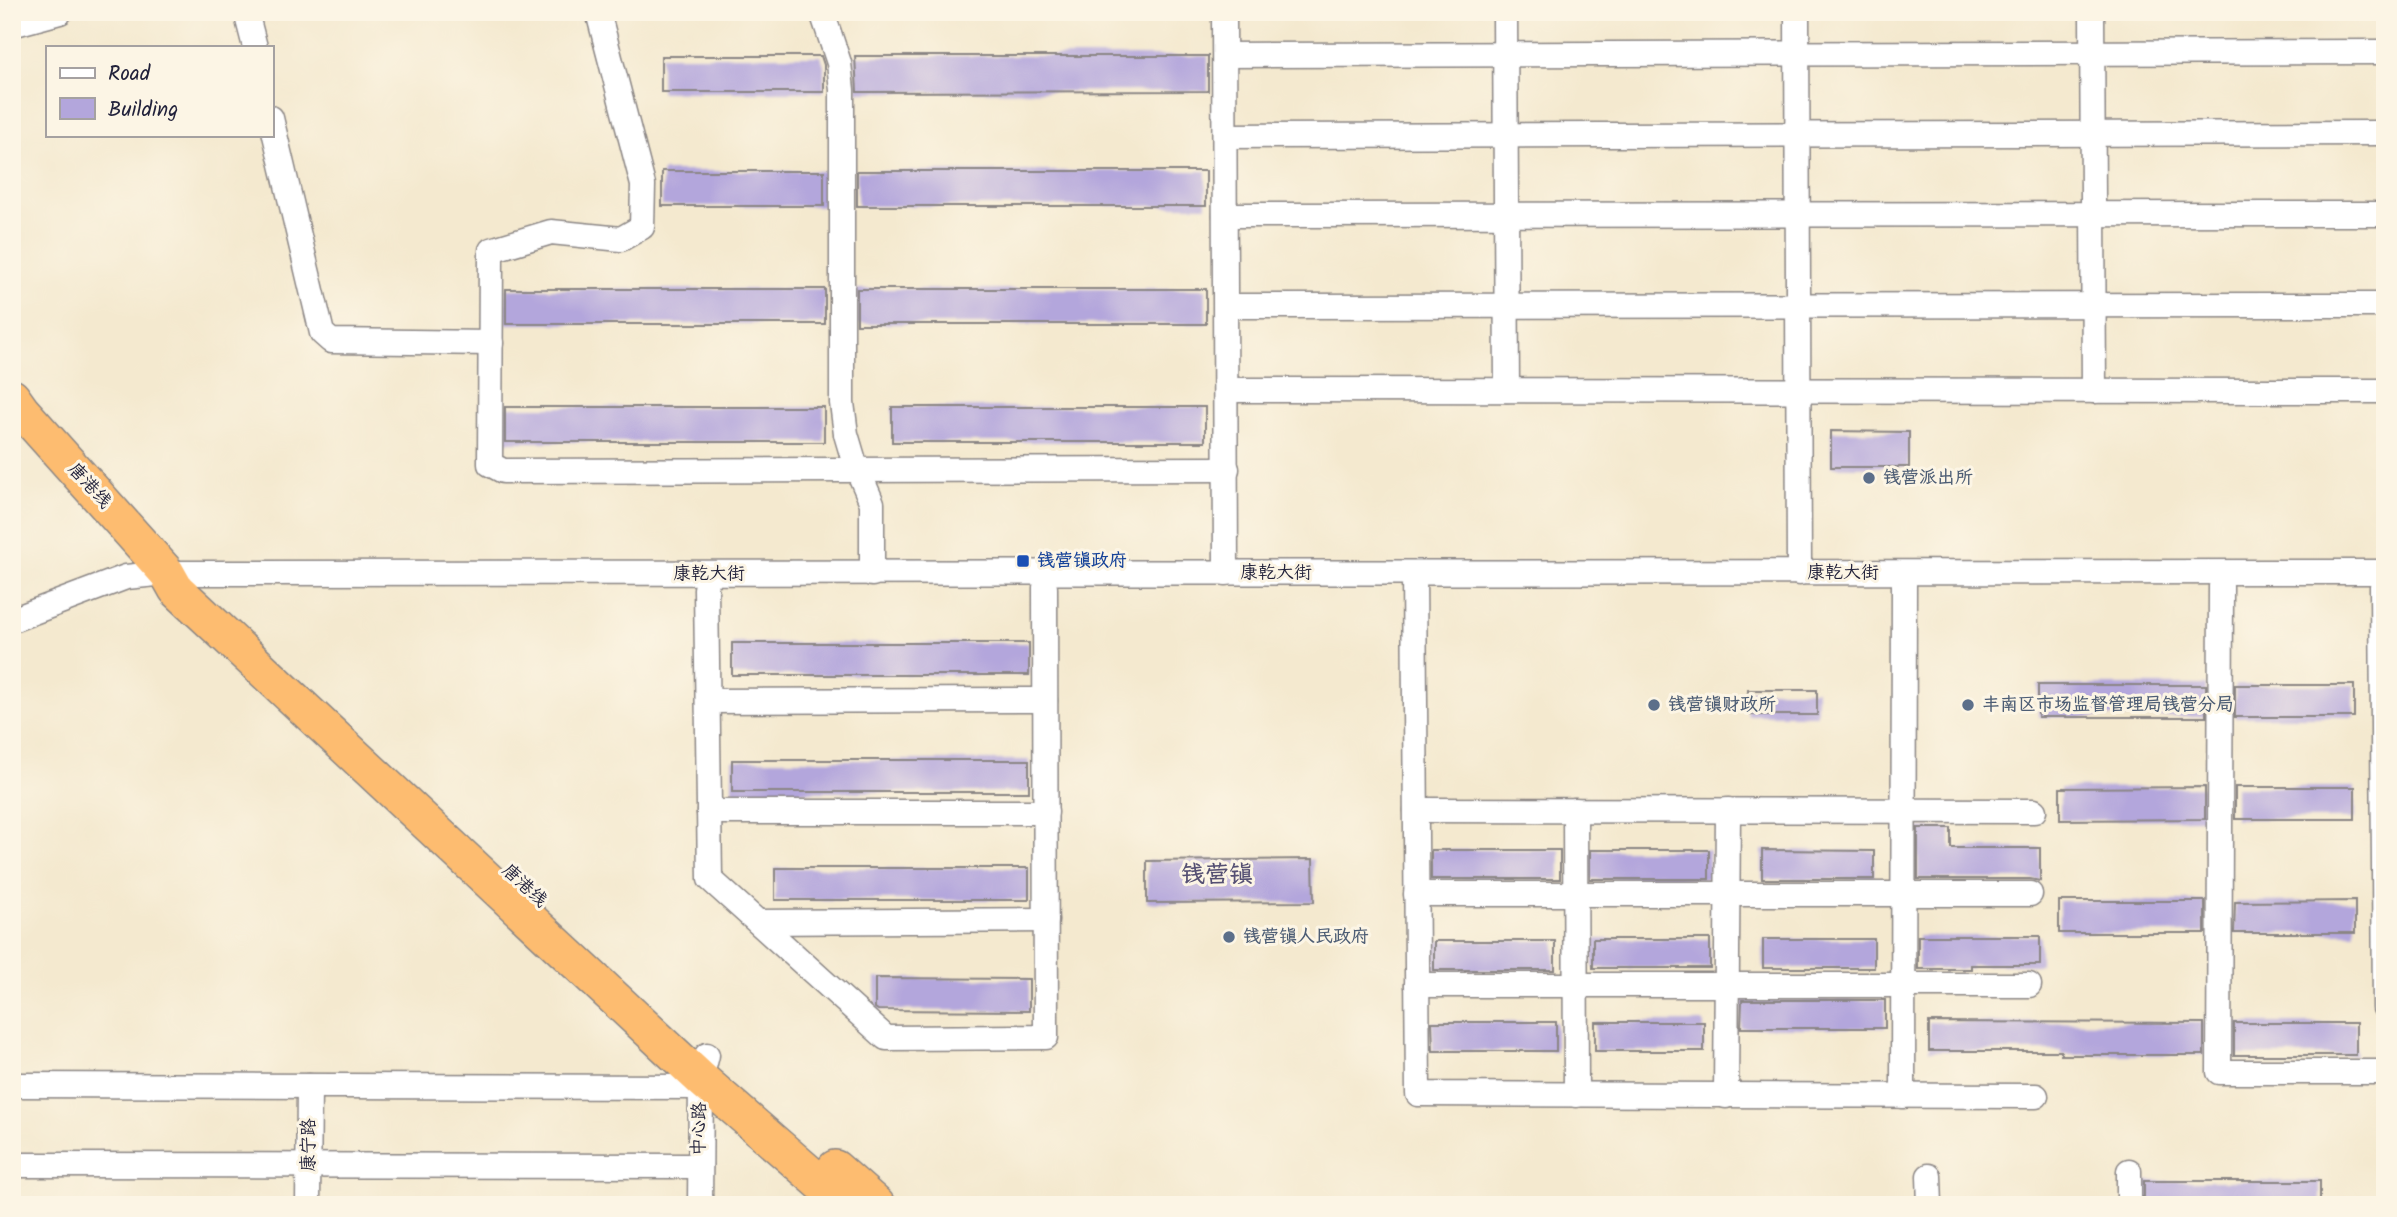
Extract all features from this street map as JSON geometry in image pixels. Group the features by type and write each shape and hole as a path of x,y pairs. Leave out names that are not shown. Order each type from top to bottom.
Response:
{"highway":[{"name":"唐港线","path":"12,397 182,584 846,1205"},
{"name":"唐港线","path":"703,1073 877,1205"}],"street":[{"path":"12,25 60,12"},
{"path":"246,12 255,46"},
{"path":"598,12 643,185 642,227 621,239 551,232 491,250 490,464 503,471 1227,469"},
{"path":"822,12 839,63 842,90 842,403 846,434 872,503 872,574"},
{"path":"1224,12 1226,573"},
{"path":"1505,12 1507,390"},
{"path":"1797,12 1799,573"},
{"path":"2092,12 2094,391"},
{"path":"1225,55 2385,52"},
{"path":"273,126 322,333 331,341 491,343"},
{"path":"1225,136 2385,133"},
{"path":"1225,215 2385,214"},
{"path":"1226,306 2385,305"},
{"path":"1226,390 2385,391"},
{"name":"康乾大街","path":"182,584 872,574 1226,573 1414,580 2384,583"},
{"name":"康乾大街","path":"182,584 1045,589 1799,573 1904,580 2221,587 2384,583"},
{"path":"12,620 126,577 182,584"},
{"path":"1414,580 1418,1094 2036,1096"},
{"path":"1903,1096 1904,580"},
{"path":"2384,583 2385,1007"},
{"path":"2221,587 2219,1072 2385,1073"},
{"path":"706,589 710,879 886,1038 1046,1037 1045,589"},
{"path":"708,701 1045,700"},
{"path":"1416,810 2034,811"},
{"path":"1575,810 1576,1095"},
{"path":"1726,1096 1728,810"},
{"path":"709,812 1046,812"},
{"path":"1416,894 2030,894"},
{"path":"758,922 1046,920"},
{"path":"1417,985 2029,985"},
{"path":"12,1085 309,1086 703,1073"},
{"name":"中心路","path":"700,1205 703,1073"},
{"name":"康宁路","path":"308,1205 309,1086"},
{"path":"12,1165 700,1166"},
{"path":"2129,1171 2129,1205"},
{"path":"1930,1176 1930,1205"}],"building":[{"path":"661,56 821,56 824,65 824,92 661,92"},
{"path":"855,56 1208,56 1208,91 857,92"},
{"path":"662,171 824,171 824,206 662,206"},
{"path":"857,171 1206,171 1206,206 857,206"},
{"path":"506,289 825,289 825,324 506,324"},
{"path":"857,289 1206,289 1206,324 857,324"},
{"path":"505,407 824,407 824,442 505,442"},
{"path":"892,407 1205,407 1205,442 892,442"},
{"name":"钱营派出所","path":"1831,431 1909,432 1909,467 1831,467"},
{"path":"732,643 1029,643 1029,675 732,675"},
{"path":"2038,685 2206,685 2206,717 2038,717"},
{"path":"2235,685 2354,685 2354,717 2235,717"},
{"path":"1748,690 1817,690 1817,715 1747,715"},
{"path":"732,760 1029,760 1029,792 732,792"},
{"path":"2205,787 2205,819 2060,820 2060,788"},
{"path":"2235,787 2355,787 2355,819 2235,819"},
{"path":"1918,828 1951,828 1951,848 2040,848 2040,881 1918,879"},
{"path":"1431,850 1560,850 1560,879 1431,879"},
{"path":"1590,850 1709,850 1709,879 1590,879"},
{"path":"1762,850 1874,851 1874,879 1762,879"},
{"name":"钱营镇人民政府","path":"1313,859 1314,902 1147,903 1147,861"},
{"path":"775,868 1029,868 1029,900 775,900"},
{"path":"2059,901 2205,901 2205,933 2059,933"},
{"path":"2355,901 2355,933 2234,933 2235,902"},
{"path":"1918,936 2040,936 2040,965 1971,965 1971,969 1918,969"},
{"path":"1593,939 1710,939 1710,968 1593,968"},
{"path":"1763,939 1874,939 1874,968 1763,968"},
{"path":"1434,941 1555,941 1555,970 1434,970"},
{"path":"875,978 1029,979 1029,1011 878,1010 875,1008"},
{"path":"1742,1000 1885,1000 1885,1028 1741,1028"},
{"path":"1432,1022 1556,1022 1556,1051 1433,1051"},
{"path":"1595,1022 1704,1022 1704,1051 1595,1051"},
{"path":"1929,1022 2204,1023 2204,1055 1929,1051"},
{"path":"2234,1023 2356,1023 2356,1055 2234,1055"},
{"path":"2144,1181 2320,1181 2320,1205 2144,1205"}],"place":[{"name":"钱营派出所","path":"1869,478"},
{"name":"钱营镇政府","path":"1023,561"},
{"name":"钱营镇财政所","path":"1654,705"},
{"name":"丰南区市场监督管理局钱营分局","path":"1968,705"},
{"name":"钱营镇人民政府","path":"1229,937"}],"district":[{"name":"钱营镇","path":"1217,875"}]}
